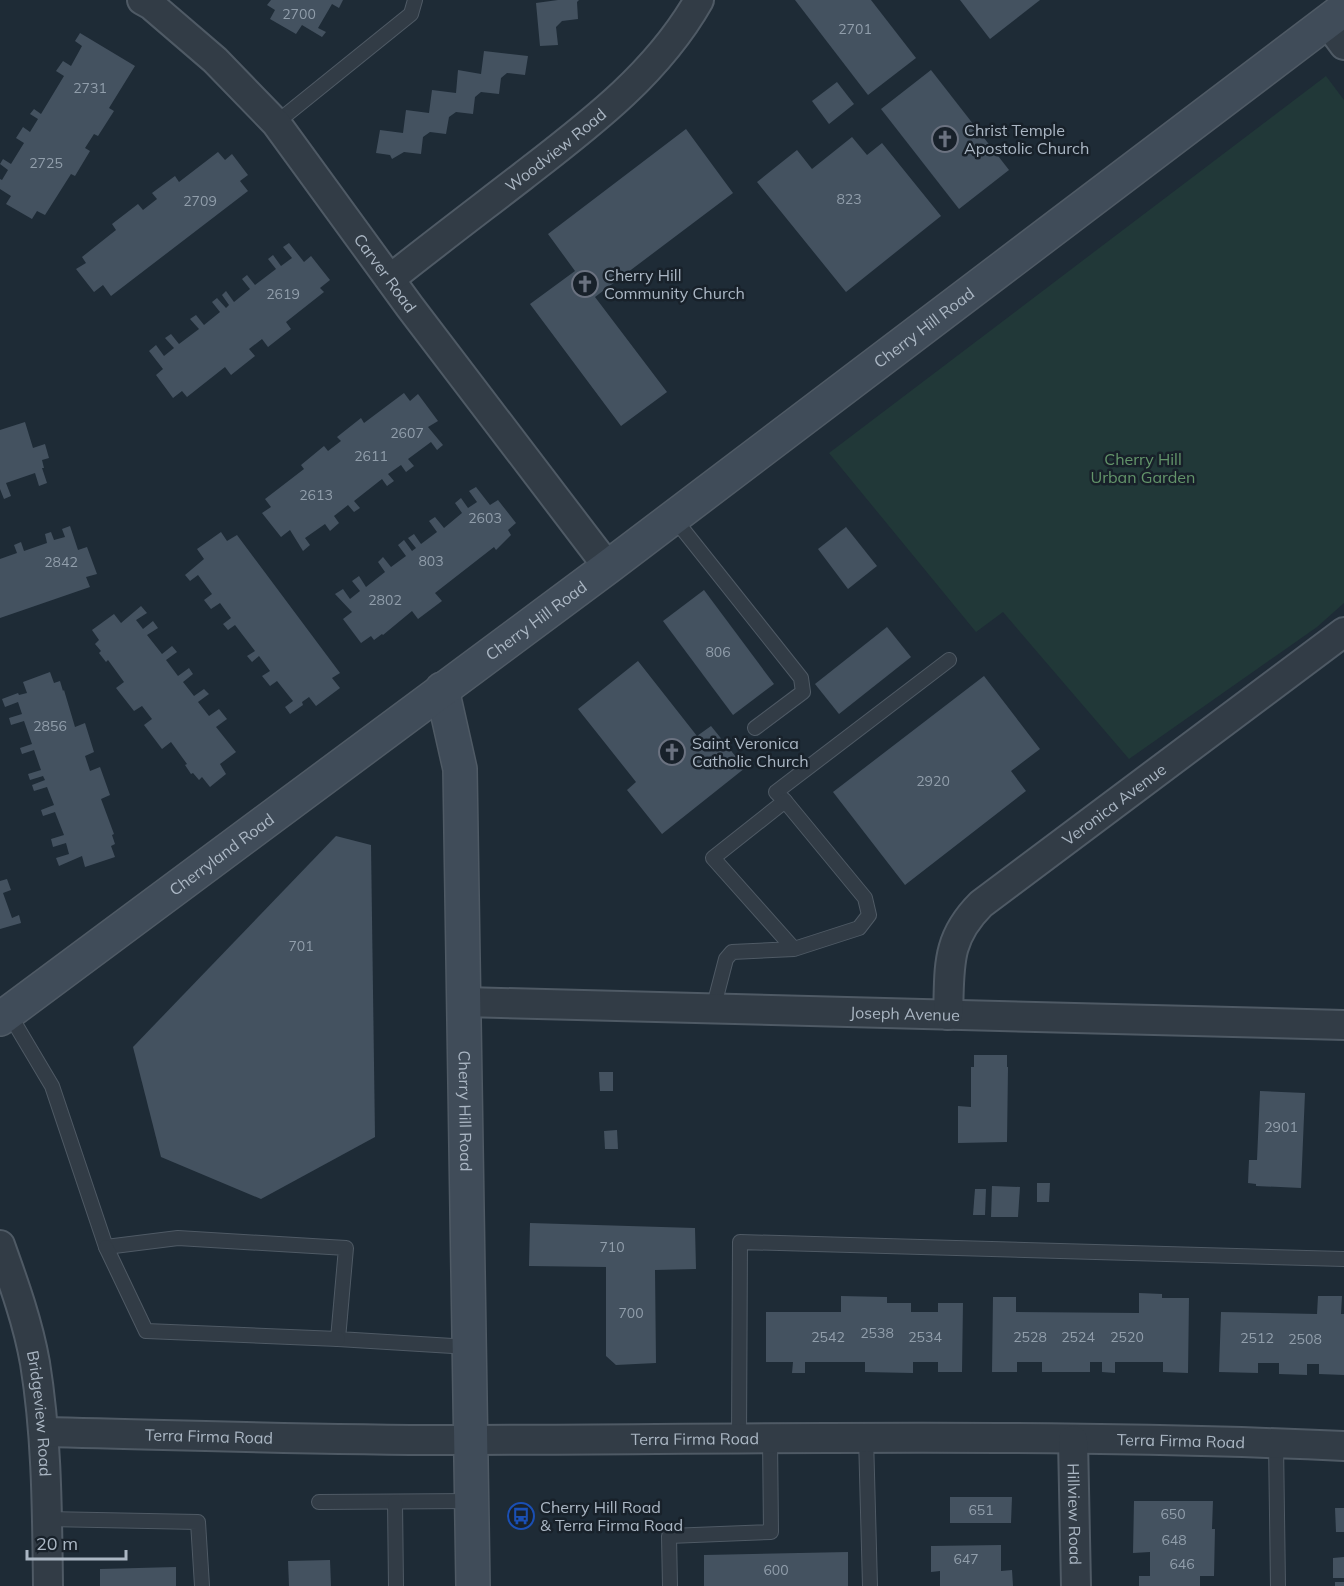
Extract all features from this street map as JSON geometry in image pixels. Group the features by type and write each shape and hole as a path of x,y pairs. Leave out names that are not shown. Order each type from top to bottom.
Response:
{"street":[{"name":"Carver Road","path":"142,0 152,5 215,60 276,123 390,279 608,567"},
{"name":"Woodview Road","path":"390,279 596,120 645,73 688,20 699,0"},
{"name":"Cherry Hill Road","path":"473,1586 460,769 442,689 1338,25"},
{"name":"Veronica Avenue","path":"948,1014 951,954 956,936 974,911 1344,632"},
{"name":"Cherryland Road","path":"4,1015 442,689"},
{"name":"Joseph Avenue","path":"465,1002 1344,1025"},
{"name":"Bridgeview Road","path":"0,1245 19,1300 34,1361 44,1432 48,1586"},
{"name":"Terra Firma Road","path":"44,1432 471,1440 866,1437 1344,1446"},
{"name":"Hillview Road","path":"1073,1440 1076,1586"}],"lane":[{"path":"276,123 411,14 415,0"},
{"path":"673,518 801,678 803,692 755,728"},
{"path":"713,1009 726,959 732,952 794,949 859,928 869,915 866,898 776,792 949,660"},
{"path":"785,801 713,858 794,949"},
{"path":"4,1015 52,1086 106,1247 146,1330 469,1347"},
{"path":"106,1247 178,1238 346,1248 338,1339"},
{"path":"738,1438 740,1242 1344,1259"},
{"path":"866,1437 870,1586"},
{"path":"670,1586 669,1536 771,1532 771,1438"},
{"path":"1276,1443 1278,1586"},
{"path":"319,1502 471,1501"},
{"path":"395,1502 396,1586"},
{"path":"47,1519 198,1522 202,1586"}],"green space":[{"name":"Cherry Hill Urban Garden","path":"1326,76 1344,100 1344,603 1317,627 1129,759 1003,612 976,632 829,453"}],"building":[{"path":"271,0 343,0 339,8 332,4 318,28 326,32 322,37 302,25 296,34 270,19 275,10 267,5"},
{"path":"579,0 577,2 578,19 562,21 556,27 558,45 540,46 536,3"},
{"path":"795,0 871,0 916,58 868,95"},
{"path":"960,0 1040,0 990,39"},
{"path":"80,33 135,66 109,108 114,111 98,136 94,134 85,148 90,151 75,176 71,174 45,215 37,211 32,219 6,204 11,196 0,189 0,179 2,180 8,170 0,164 3,159 11,164 24,143 16,138 23,127 30,132 38,119 30,114 34,109 41,114 64,76 56,71 63,61 71,66 82,46 75,41"},
{"path":"484,51 528,56 525,75 507,73 501,78 499,94 481,92 475,97 473,114 456,112 449,117 446,134 430,132 423,137 421,154 404,152 392,159 390,155 376,153 380,130 403,133 406,110 429,113 432,90 456,93 458,70 481,74"},
{"name":"Christ Temple Apostolic Church","path":"931,70 1009,170 959,209 881,109"},
{"path":"837,82 854,104 829,124 812,101"},
{"name":"Cherry Hill Community Church","path":"686,129 733,193 595,297 667,392 621,426 530,304 575,271 548,234"},
{"path":"852,137 867,155 882,143 941,216 846,292 757,182 797,150 812,169"},
{"path":"218,152 225,160 232,154 248,175 240,181 248,191 111,296 103,285 94,292 76,269 86,263 82,257 116,230 112,224 138,204 143,210 157,199 152,193 175,176 179,182"},
{"path":"289,243 304,262 311,256 330,280 320,288 324,292 286,322 291,329 268,347 262,339 249,349 255,356 231,375 225,367 187,397 182,391 173,398 156,375 163,369 149,351 156,345 164,356 174,348 165,338 171,334 179,344 199,329 190,319 196,315 204,325 220,312 212,302 217,298 226,308 229,305 222,295 226,291 234,302 250,289 242,279 247,275 255,285 276,269 268,259 273,255 281,266 292,258 283,247"},
{"path":"404,393 410,401 418,394 438,421 428,427 443,445 437,450 431,442 408,459 414,466 406,472 401,465 388,474 394,481 387,486 382,479 354,501 360,508 354,512 348,505 334,516 339,523 330,531 325,524 305,538 310,545 303,551 290,530 281,537 262,513 271,507 265,499 304,469 301,465 324,446 328,451 341,441 337,437 361,418 364,423"},
{"path":"25,422 33,448 45,444 49,458 42,460 44,468 42,468 47,483 39,486 35,473 6,483 11,496 4,499 0,489 0,430"},
{"path":"476,487 490,505 498,500 516,523 508,530 511,535 496,550 494,547 435,593 442,601 418,619 412,611 383,635 374,640 371,636 361,643 343,619 352,612 335,594 343,589 350,599 360,591 352,581 359,576 366,587 385,572 378,562 383,557 391,567 406,556 398,545 404,540 412,551 416,548 408,538 414,534 421,544 437,532 429,521 435,517 444,528 462,513 455,503 461,498 468,508 477,502 469,491"},
{"path":"70,526 78,550 87,547 97,574 86,577 90,587 0,618 0,559 17,553 14,545 21,542 24,551 47,543 45,534 51,532 54,540 65,537 62,529"},
{"path":"846,527 877,566 848,589 818,549"},
{"path":"221,532 227,541 237,535 340,673 332,678 340,688 316,706 309,697 302,702 303,705 290,714 285,707 293,701 277,681 270,686 262,676 270,671 259,656 252,662 247,656 255,651 235,625 228,630 223,624 231,618 220,603 211,609 204,600 212,594 198,575 190,581 185,575 204,559 197,549"},
{"path":"704,590 774,684 733,715 663,621"},
{"path":"141,606 147,613 136,620 143,629 153,621 158,628 147,635 162,654 172,646 177,652 166,660 178,676 189,668 193,674 183,682 194,696 204,689 209,694 198,702 209,716 219,709 227,719 216,727 236,752 220,764 226,774 210,787 202,777 199,780 193,773 191,774 185,765 187,764 171,742 162,749 144,725 152,719 142,706 134,711 116,688 124,682 108,660 106,662 99,653 101,651 95,644 99,640 92,630 114,614 121,623"},
{"path":"887,627 911,657 839,714 815,684"},
{"name":"Saint Veronica Catholic Church","path":"638,661 697,736 711,726 745,768 662,834 627,790 636,782 578,709"},
{"path":"50,672 54,683 60,681 75,727 85,723 94,752 85,756 90,771 100,767 110,795 101,799 114,834 112,835 115,844 111,846 115,857 85,867 82,856 59,866 56,858 69,854 66,843 53,847 51,839 64,835 55,812 43,816 41,810 54,805 47,787 34,791 32,785 45,780 43,776 30,780 28,774 41,770 34,750 22,754 20,748 32,744 24,721 11,725 9,718 22,714 18,702 5,707 2,699 18,693 19,695 27,693 23,682"},
{"path":"984,676 1040,749 1011,771 1026,791 905,885 833,792"},
{"path":"336,836 371,845 375,1137 261,1199 161,1157 133,1047"},
{"path":"7,879 11,890 3,893 12,918 19,915 21,923 0,929 0,881"},
{"path":"974,1055 1007,1055 1007,1142 958,1143 958,1106 971,1107 971,1067 974,1067"},
{"path":"599,1072 613,1072 613,1091 600,1091"},
{"path":"1260,1091 1305,1093 1301,1188 1256,1186 1256,1184 1248,1183 1249,1160 1257,1160"},
{"path":"617,1130 618,1149 605,1149 604,1131"},
{"path":"1037,1183 1050,1183 1049,1202 1037,1202"},
{"path":"992,1186 1020,1187 1018,1217 991,1217"},
{"path":"975,1189 986,1189 985,1215 973,1215"},
{"path":"530,1223 695,1228 696,1269 655,1270 656,1363 616,1365 606,1356 606,1267 529,1266"},
{"path":"1139,1293 1162,1294 1162,1298 1189,1298 1188,1373 1163,1372 1163,1362 1115,1362 1115,1373 1102,1372 1102,1362 1090,1362 1090,1372 1042,1372 1042,1362 1017,1362 1017,1372 992,1372 993,1297 1016,1297 1016,1312 1139,1313"},
{"path":"841,1296 887,1297 887,1303 911,1303 911,1312 938,1312 938,1303 963,1303 962,1372 938,1372 938,1362 913,1362 913,1373 865,1372 865,1362 805,1362 805,1373 792,1373 793,1362 766,1362 766,1312 841,1312"},
{"path":"1318,1296 1342,1296 1344,1375 1319,1374 1319,1364 1307,1364 1307,1375 1279,1374 1279,1363 1258,1363 1258,1373 1219,1372 1221,1312 1317,1314"},
{"path":"950,1497 1012,1497 1011,1523 950,1523"},
{"path":"1134,1501 1213,1501 1214,1576 1200,1576 1200,1586 1139,1586 1139,1576 1150,1576 1150,1552 1133,1553"},
{"path":"1335,1508 1344,1508 1344,1532 1336,1532"},
{"path":"1001,1545 1001,1571 1012,1570 1013,1586 940,1586 940,1571 931,1572 931,1546"},
{"path":"848,1552 848,1586 704,1586 704,1555"},
{"path":"1344,1557 1344,1578 1333,1578 1333,1558"},
{"path":"330,1560 331,1586 289,1586 288,1561"},
{"path":"176,1567 176,1586 100,1586 100,1569"},
{"path":"1335,1582 1344,1582 1344,1586 1335,1586"}],"place":[{"name":"Christ Temple Apostolic Church","path":"945,139"},
{"name":"Cherry Hill Community Church","path":"585,284"},
{"name":"Saint Veronica Catholic Church","path":"672,752"},
{"name":"Cherry Hill Road & Terra Firma Road","path":"521,1516"}]}
